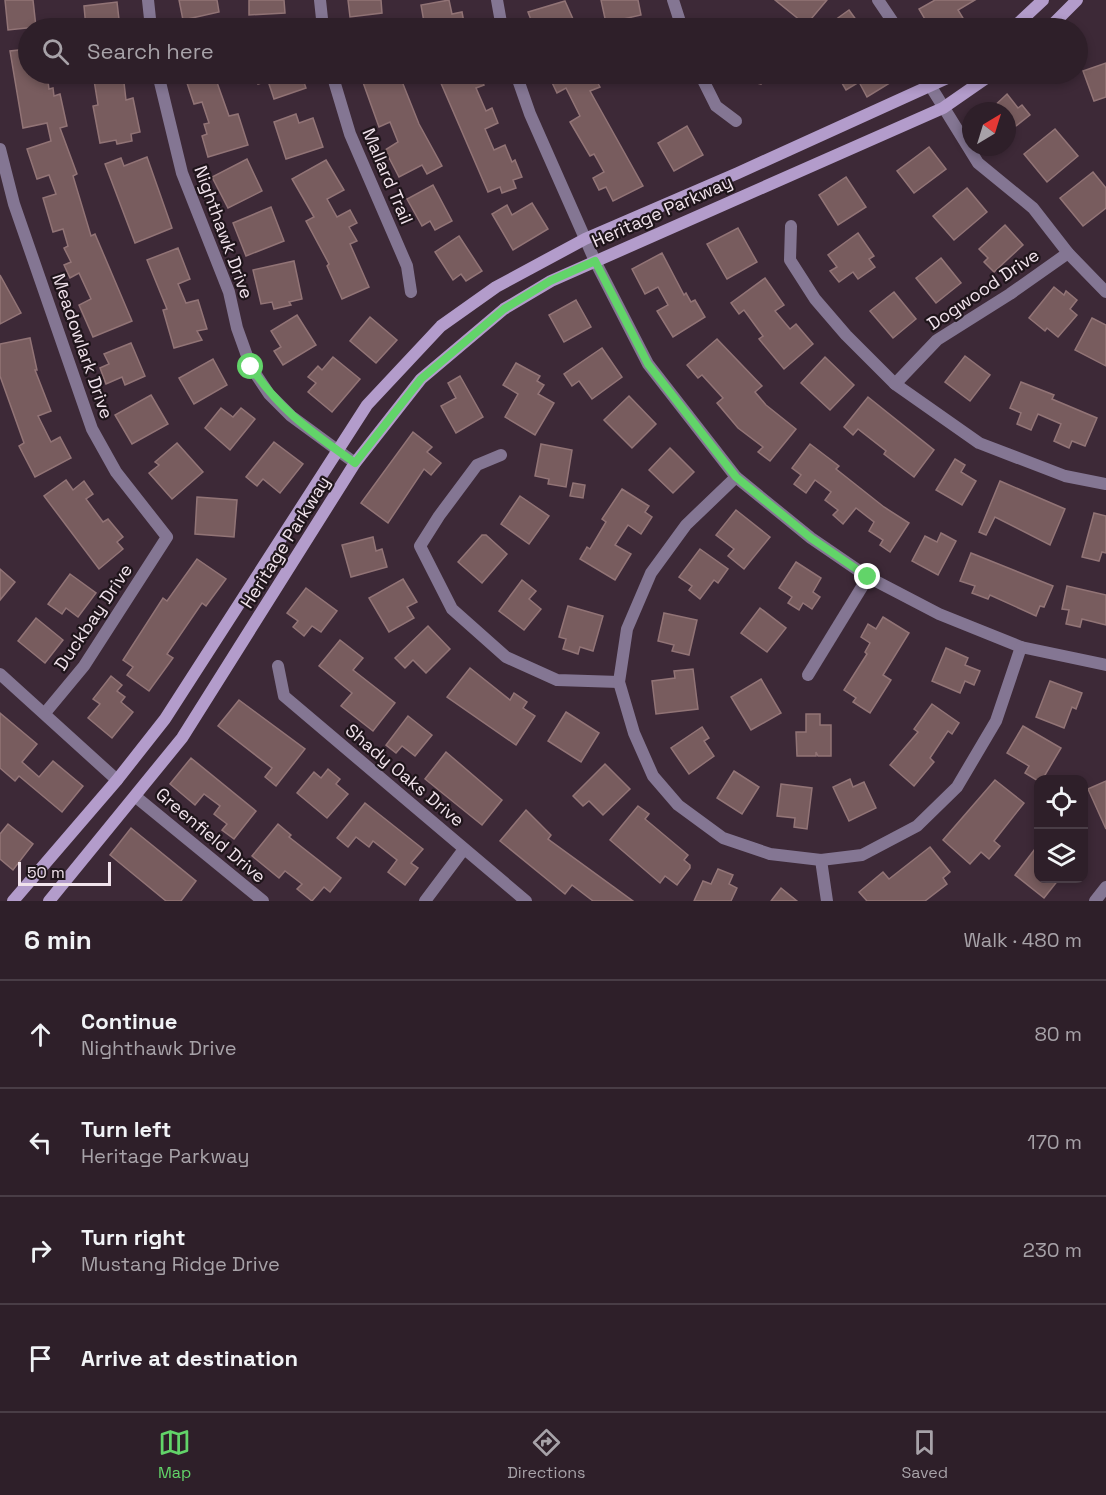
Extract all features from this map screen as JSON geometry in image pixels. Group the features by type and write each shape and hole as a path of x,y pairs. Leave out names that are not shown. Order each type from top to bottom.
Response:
{"main road":[{"path":"1024,18 1043,0"},
{"path":"1059,18 1077,0"},
{"name":"Heritage Parkway","path":"13,901 117,780 165,719 210,653 336,450 367,405 441,326 496,287 585,238 738,173 934,84"},
{"name":"Heritage Parkway","path":"49,901 136,797 188,729 355,463 430,372 504,309 550,281 943,108 978,84"}],"street":[{"path":"148,0 151,18"},
{"path":"320,0 321,18"},
{"path":"497,0 500,18"},
{"path":"673,0 679,18"},
{"path":"878,0 890,18"},
{"name":"Nighthawk Drive","path":"160,84 182,173 230,292 237,328 251,367 269,394 291,417 355,463"},
{"name":"Mallard Trail","path":"336,84 350,134 407,266 411,292"},
{"path":"520,84 530,114 595,261 648,364 736,477 811,538 868,577 939,614 1021,647 1106,665"},
{"path":"705,84 716,106 736,121"},
{"path":"930,86 978,163 1033,208 1068,253 1106,292"},
{"name":"Meadowlark Drive","path":"0,148 14,204 92,429 116,472 167,537"},
{"path":"791,226 790,260 809,289 846,335 895,384 979,443 1065,476 1106,484"},
{"name":"Dogwood Drive","path":"895,384 937,339 1010,294 1068,253"},
{"path":"501,455 477,465 420,546 452,609 506,657 557,680 619,682"},
{"path":"736,477 686,525 651,573 627,629 619,682 634,733 653,776 678,805 723,838 770,854 821,860 862,855 917,825 957,786 996,721 1021,647"},
{"name":"Duckbay Drive","path":"45,714 84,666 167,537"},
{"path":"808,675 868,577"},
{"name":"Shady Oaks Drive","path":"278,666 284,696 526,901"},
{"path":"0,674 117,780"},
{"name":"Greenfield Drive","path":"136,797 262,901"},
{"path":"424,901 464,849"},
{"path":"821,860 827,901"},
{"path":"1095,901 1106,887"}],"building":[{"path":"5,0 33,0 35,18 18,18 18,29 8,30"},
{"path":"179,0 217,0 219,12 183,18"},
{"path":"249,0 284,0 285,13 249,15"},
{"path":"348,0 381,0 382,13 350,17"},
{"path":"449,0 452,14 462,12 463,18 423,18 421,5"},
{"path":"601,0 638,0 641,15 628,18 605,18"},
{"path":"775,0 827,0 812,18 797,18"},
{"path":"935,0 975,0 958,10 963,18 924,18 919,9"},
{"path":"565,1 573,18 530,18 528,12"},
{"path":"117,2 119,18 85,18 84,6"},
{"path":"849,10 855,18 838,18"},
{"path":"18,50 18,84 48,84 49,89 53,88 54,96 60,94 67,126 60,128 77,174 73,176 91,236 95,234 132,321 93,337 79,305 91,299 79,273 70,278 64,265 71,262 64,248 68,246 63,229 53,232 43,198 56,194 49,175 37,179 27,149 51,141 47,123 23,128 10,51"},
{"path":"1106,63 1106,97 1094,101 1088,84 1088,69"},
{"path":"95,84 124,84 126,100 133,98 140,132 131,134 132,141 117,144 116,140 100,143 93,106 98,105"},
{"path":"187,84 218,84 229,116 238,114 248,145 208,157 202,136 207,134 204,124 209,123 202,102 194,104"},
{"path":"269,84 305,84 306,88 274,99"},
{"path":"364,84 403,84 419,124 442,166 427,174 422,165 399,177 385,150 398,142 390,122 379,127"},
{"path":"441,84 484,85 476,88 486,111 492,108 498,123 485,129 494,150 505,145 522,177 513,180 516,188 502,193 500,187 488,192"},
{"path":"553,84 598,84 600,87 590,91 643,186 613,201 606,187 599,190 593,178 604,172 594,154 590,156 570,122 580,116 566,88 557,93"},
{"path":"842,84 856,84 846,90"},
{"path":"860,84 888,84 867,97"},
{"path":"1007,94 1013,102 999,102"},
{"path":"1016,105 1018,108 1022,105 1030,115 1016,126"},
{"path":"296,114 299,123 313,118 323,147 286,159 274,122"},
{"path":"687,126 703,155 674,171 658,143"},
{"path":"1055,129 1078,156 1047,182 1024,154"},
{"path":"929,147 946,169 914,193 897,171"},
{"path":"147,157 172,228 135,243 105,164 121,158 124,166"},
{"path":"247,159 262,191 228,208 212,177"},
{"path":"326,160 344,190 327,199 337,217 350,210 357,223 349,227 357,241 350,244 369,287 342,299 327,266 329,264 306,221 314,217 292,179"},
{"path":"1093,172 1106,188 1106,208 1083,226 1060,198"},
{"path":"846,177 866,207 838,225 819,195"},
{"path":"433,185 452,221 435,230 430,221 422,226 407,199"},
{"path":"967,188 987,212 954,240 933,216"},
{"path":"532,203 548,229 513,250 492,214 507,205 512,215"},
{"path":"271,207 284,241 246,256 233,223"},
{"path":"1005,225 1023,245 994,272 984,262 988,258 979,249"},
{"path":"738,228 757,262 727,279 707,244"},
{"path":"858,233 874,256 869,259 875,267 858,279 853,272 839,282 830,271 837,267 828,255"},
{"path":"459,236 482,271 466,281 461,274 453,280 435,252"},
{"path":"178,248 190,279 178,284 186,303 198,300 207,329 197,331 202,340 174,348 163,310 167,309 147,260"},
{"path":"662,253 684,295 686,293 691,302 695,300 705,317 673,337 657,311 668,305 658,287 645,294 632,269"},
{"path":"941,258 961,283 936,303 916,278"},
{"path":"294,261 302,299 289,302 291,305 274,309 272,302 261,304 253,270"},
{"path":"0,275 21,313 0,324"},
{"path":"765,278 784,305 775,311 790,329 796,324 813,344 784,369 759,339 763,336 744,310 739,314 731,303"},
{"path":"1054,287 1064,295 1066,291 1077,300 1070,309 1077,315 1058,337 1047,328 1045,331 1029,318"},
{"path":"894,292 916,319 893,338 870,311"},
{"path":"576,300 591,327 564,342 549,315"},
{"path":"297,315 316,345 283,365 274,351 281,347 271,331"},
{"path":"370,317 397,340 376,363 350,341"},
{"path":"1092,318 1106,325 1106,366 1075,350"},
{"path":"30,338 37,370 35,370 51,411 38,416 51,442 60,437 71,458 35,477 19,446 24,443 0,376 0,344"},
{"path":"717,339 762,386 755,392 766,405 796,429 770,461 758,452 763,447 738,428 717,403 723,398 702,375 698,378 687,365"},
{"path":"131,343 145,376 125,385 122,377 106,384 100,368 109,364 104,354"},
{"path":"602,348 622,377 592,399 579,381 572,386 564,374"},
{"path":"965,356 990,375 970,401 945,382"},
{"path":"333,357 360,379 332,412 308,392 316,383 308,377 318,366 322,370"},
{"path":"825,357 854,385 830,410 801,383"},
{"path":"213,359 227,385 194,404 179,378"},
{"path":"516,363 540,376 537,381 544,385 538,394 554,403 535,435 505,417 518,394 503,385"},
{"path":"460,376 483,417 456,433 441,406 456,398 448,383"},
{"path":"1021,382 1054,395 1052,399 1097,418 1085,446 1072,441 1069,448 1054,441 1061,424 1038,414 1031,430 1017,424 1021,413 1010,408"},
{"path":"151,395 168,424 132,444 115,415"},
{"path":"629,396 656,424 632,448 604,420"},
{"path":"868,397 934,450 914,477 884,454 886,451 858,429 853,435 844,427"},
{"path":"221,408 233,417 241,408 255,419 230,450 205,428"},
{"path":"413,432 432,447 427,452 441,463 431,475 424,469 388,523 361,503"},
{"path":"274,442 303,464 280,493 263,479 257,486 246,477"},
{"path":"177,443 203,472 172,499 149,473 159,465 155,462"},
{"path":"541,444 572,450 566,487 548,484 549,479 535,476"},
{"path":"810,444 839,466 836,469 884,507 909,523 890,552 880,545 883,540 869,531 874,522 856,508 843,524 833,515 838,510 825,500 831,492 815,480 806,493 794,484 801,475 792,468"},
{"path":"670,448 694,472 673,493 649,470"},
{"path":"955,459 965,465 961,472 976,481 962,505 936,490"},
{"path":"66,480 73,490 84,481 93,494 86,499 103,522 108,519 123,537 117,542 123,549 99,569 44,496"},
{"path":"1000,481 1065,509 1050,545 995,517 986,535 979,532"},
{"path":"573,483 585,485 583,498 570,496"},
{"path":"622,489 649,506 645,512 652,517 641,534 628,525 615,545 631,554 615,580 580,559 587,547 590,549 606,522 602,519"},
{"path":"520,496 549,516 529,544 501,524"},
{"path":"197,497 237,500 234,537 195,534"},
{"path":"736,510 770,537 744,569 728,556 734,549 716,535"},
{"path":"1094,513 1106,516 1106,553 1102,552 1099,561 1082,557"},
{"path":"941,533 956,541 938,575 912,561 925,536 937,542"},
{"path":"482,535 486,535 507,554 482,583 458,562"},
{"path":"373,537 376,551 382,549 387,567 351,577 342,545"},
{"path":"700,549 728,569 718,583 714,580 700,599 689,590 692,586 679,577"},
{"path":"971,553 1053,586 1044,607 1040,606 1036,616 990,595 988,599 972,593 975,586 960,581"},
{"path":"197,559 226,579 206,606 202,603 167,654 173,658 149,691 127,675 133,667 123,660 163,598 167,601"},
{"path":"796,562 821,578 813,592 820,597 812,609 803,603 799,610 788,603 792,597 779,588"},
{"path":"0,569 15,582 0,600"},
{"path":"70,574 96,593 78,617 66,608 62,614 48,604"},
{"path":"403,579 417,602 407,607 414,618 389,632 369,598"},
{"path":"522,580 536,591 529,599 541,609 524,630 499,611"},
{"path":"1067,586 1106,595 1106,625 1082,619 1080,627 1066,624 1069,610 1062,609"},
{"path":"306,588 337,611 321,632 312,626 304,636 293,627 298,621 287,613"},
{"path":"568,606 603,616 593,651 580,647 578,654 563,649 566,639 559,637"},
{"path":"760,608 786,628 767,652 741,633"},
{"path":"664,613 697,620 689,655 672,651 674,645 658,641"},
{"path":"883,617 909,633 883,675 891,680 870,713 853,702 856,698 844,690 867,654 865,652 870,643 861,637 868,624 876,629"},
{"path":"36,618 63,640 45,663 18,641"},
{"path":"428,626 450,649 426,673 413,660 405,668 395,658"},
{"path":"340,640 363,658 353,670 395,703 373,731 341,706 352,693 319,666"},
{"path":"946,648 968,658 965,665 980,671 974,685 965,681 960,693 932,681"},
{"path":"470,668 510,700 514,693 527,702 523,708 535,716 516,745 447,697"},
{"path":"693,669 698,709 656,714 652,681 675,678 674,671"},
{"path":"111,676 122,685 117,691 125,697 121,702 133,712 112,738 88,718 100,704 93,699"},
{"path":"761,679 781,713 751,730 731,697"},
{"path":"1050,681 1082,693 1076,709 1072,707 1064,728 1036,717"},
{"path":"239,700 305,749 276,786 265,777 272,768 218,726"},
{"path":"932,704 959,723 952,734 948,731 930,758 934,762 914,786 890,765 918,732 914,729"},
{"path":"566,712 599,733 581,762 548,741"},
{"path":"0,713 37,744 22,762 39,777 53,761 83,786 62,812 19,776 15,781 0,768"},
{"path":"806,714 820,714 820,725 831,725 831,756 818,756 816,752 816,756 797,756 796,732 806,732"},
{"path":"408,716 432,735 415,756 402,746 396,753 386,745"},
{"path":"1023,726 1061,748 1045,775 1034,775 1034,779 1025,773 1029,766 1007,753"},
{"path":"702,727 709,738 704,741 714,756 689,774 671,748"},
{"path":"446,752 502,800 482,825 425,779"},
{"path":"191,758 256,811 234,839 222,830 227,824 214,814 220,806 204,794 195,805 170,784"},
{"path":"605,764 630,789 603,815 589,801 583,806 573,796"},
{"path":"328,769 340,779 336,784 348,794 327,818 297,793 314,772 321,778"},
{"path":"734,771 759,787 742,814 717,798"},
{"path":"850,779 853,787 864,782 876,808 849,821 833,787"},
{"path":"995,780 1024,803 994,841 1000,846 989,859 981,852 970,864 943,840"},
{"path":"1106,781 1106,829 1088,789"},
{"path":"781,784 812,788 807,829 794,827 795,818 777,816"},
{"path":"365,803 423,849 411,863 418,868 405,885 388,872 397,860 373,841 369,847 356,837 348,847 337,838"},
{"path":"638,806 649,814 645,819 688,855 684,860 690,868 677,885 665,876 660,883 610,840"},
{"path":"526,810 551,835 548,839 633,901 593,901 572,885 565,894 500,841"},
{"path":"8,824 33,844 13,870 0,859 0,834"},
{"path":"278,824 291,835 289,837 341,878 330,892 324,887 312,901 297,889 302,884 285,871 279,878 252,856"},
{"path":"131,828 196,881 181,901 166,901 110,855"},
{"path":"930,847 950,872 943,878 947,884 925,901 867,901 859,892 883,872 889,879"},
{"path":"1034,850 1034,883 1056,883 1044,898 1015,875"},
{"path":"718,869 733,875 729,884 737,888 731,901 694,901 703,881 711,884"},
{"path":"781,888 797,901 771,901"}],"route":[{"path":"251,367 269,394 291,417 355,463 421,379 504,309 550,281 595,261 648,364 736,477 811,538 868,577"}]}
